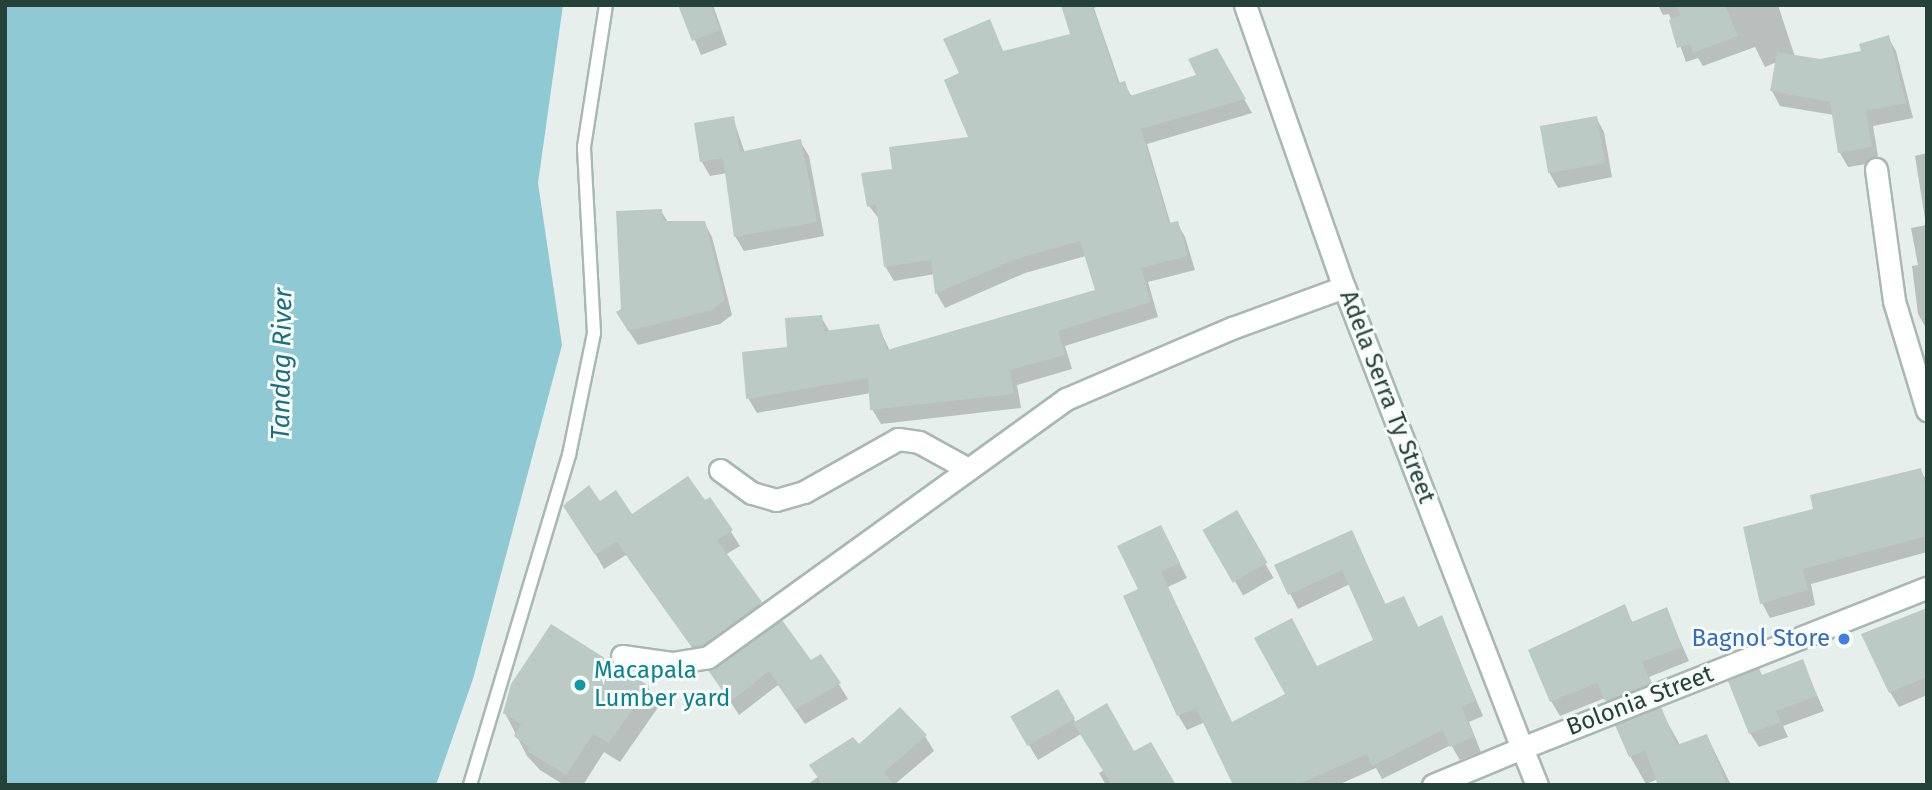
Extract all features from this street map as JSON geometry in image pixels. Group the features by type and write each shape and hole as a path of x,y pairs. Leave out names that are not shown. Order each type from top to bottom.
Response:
{"street":[{"name":"Adela Serra Ty Street","path":"1245,5 1344,287 1537,785"},
{"path":"1876,169 1894,300 1927,410"},
{"path":"622,656 672,663 708,657 1066,399 1221,332 1344,287"},
{"path":"720,470 752,493 776,500 804,492 898,439 919,442 968,469"},
{"name":"Bolonia Street","path":"1433,785 1927,588"}],"lane":[{"path":"470,785 569,456 594,333 584,147 606,5"}],"water":[{"name":"Tandag River","path":"5,5 563,5 538,183 562,345 473,679 436,785 5,785"}],"building":[{"path":"678,5 711,5 720,30 692,41"},
{"path":"1061,5 1092,5 1118,83 1125,81 1130,96 1196,75 1188,59 1217,48 1246,99 1141,129 1169,223 1178,221 1188,256 1141,268 1151,302 1058,331 1065,355 1010,370 1014,394 870,410 868,378 746,399 742,352 787,347 785,318 822,315 824,331 879,324 887,350 1095,290 1080,241 1016,259 935,294 931,260 884,267 876,204 867,207 861,173 892,169 889,147 968,137 944,80 959,73 943,39 990,19 1003,51 1070,34"},
{"path":"1676,5 1725,5 1738,36 1693,53 1690,44 1677,48 1669,20 1680,15"},
{"path":"1889,35 1906,103 1866,111 1872,147 1838,153 1830,102 1770,91 1777,52 1820,59 1861,51 1859,44"},
{"path":"734,116 740,152 801,139 817,222 734,237 723,158 700,162 694,123"},
{"path":"1597,116 1605,163 1548,173 1540,126"},
{"path":"662,209 663,221 705,221 725,300 712,310 628,331 616,312 621,309 616,211"},
{"path":"1921,468 1927,492 1927,536 1803,569 1808,590 1760,604 1743,527 1813,509 1810,495"},
{"path":"688,476 705,500 710,497 733,530 717,540 762,602 703,645 691,646 617,542 595,555 563,506 589,485 600,501 616,490 632,514"},
{"path":"1237,510 1268,563 1233,583 1202,530"},
{"path":"1161,525 1180,563 1161,572 1232,722 1285,694 1254,638 1292,618 1317,666 1373,640 1342,570 1288,595 1274,565 1352,530 1385,604 1404,596 1418,627 1442,615 1476,701 1462,707 1474,737 1450,747 1443,730 1372,766 1367,754 1297,785 1233,785 1196,708 1177,716 1123,596 1138,589 1117,546"},
{"path":"1625,604 1632,622 1667,607 1682,647 1642,662 1651,683 1605,701 1597,683 1550,702 1528,650"},
{"path":"1927,608 1927,677 1889,693 1861,634"},
{"path":"782,620 811,660 821,654 841,683 795,710 769,671 730,702 708,670"},
{"name":"Macapala Lumber yard","path":"551,624 649,686 609,743 593,734 566,775 527,751 529,747 514,736 521,724 503,713 511,684"},
{"path":"1803,659 1817,696 1776,711 1781,722 1749,734 1728,681 1759,668 1762,675"},
{"path":"1058,689 1075,718 1027,746 1010,716"},
{"path":"1107,703 1134,751 1151,742 1176,785 1112,785 1073,723"},
{"path":"900,707 927,735 884,772 894,785 823,785 809,765 853,737 859,744"},
{"path":"1661,707 1677,745 1707,734 1727,785 1658,785 1645,751 1629,757 1615,725"}],"place":[{"name":"Bagnol Store","path":"1844,639"},
{"name":"Macapala Lumber yard","path":"580,685"}]}
